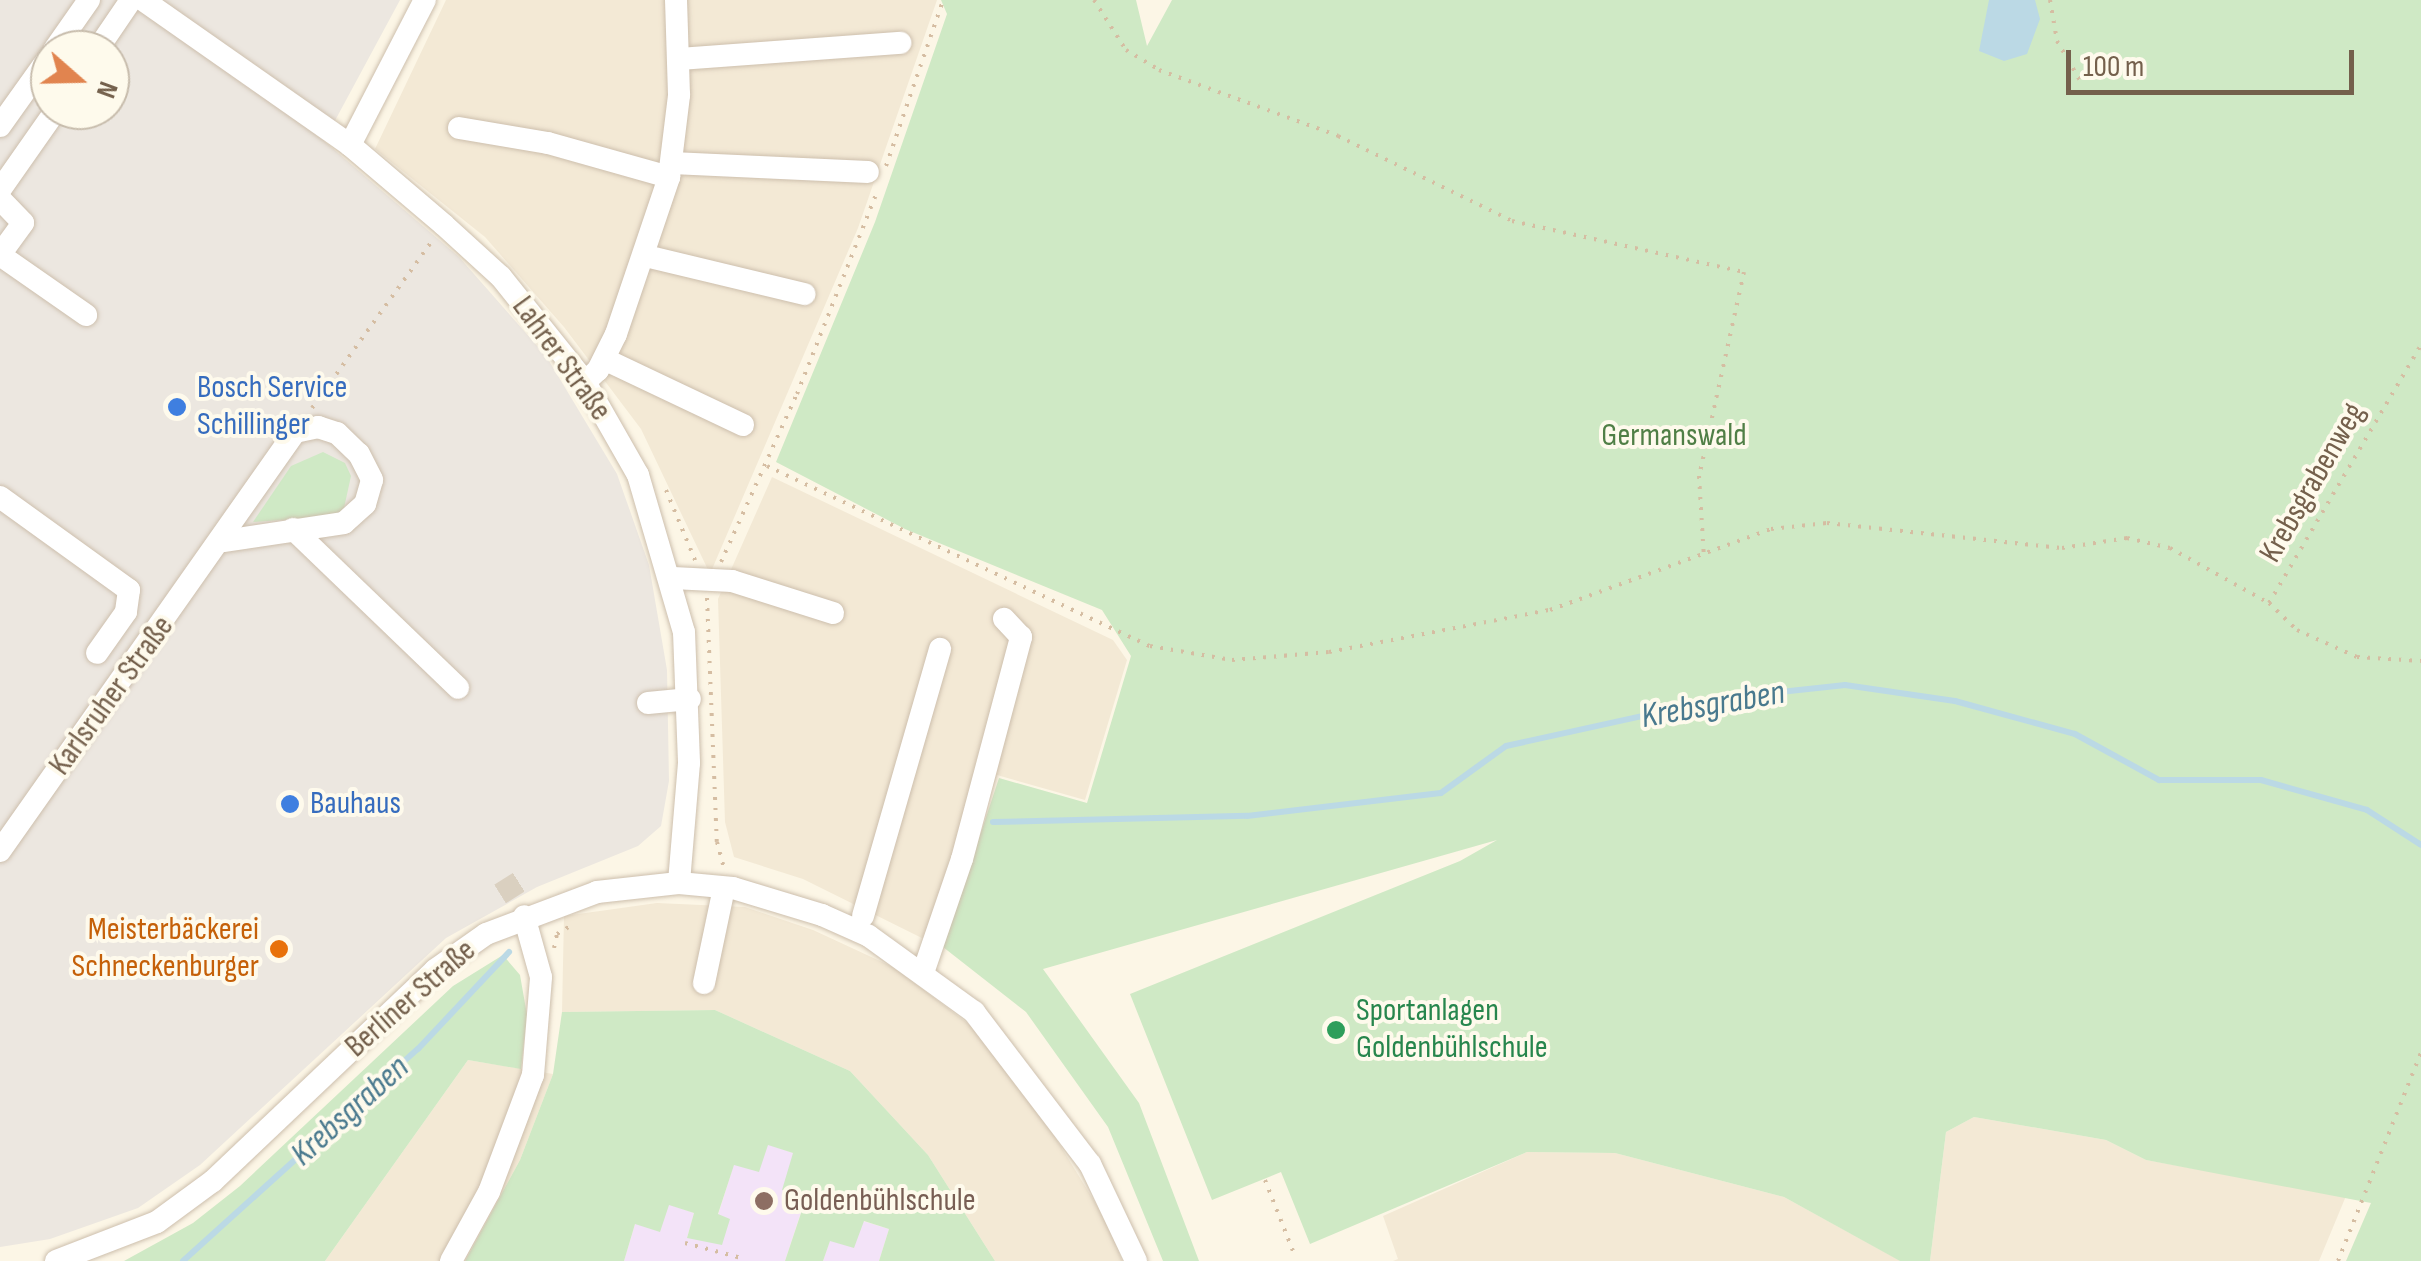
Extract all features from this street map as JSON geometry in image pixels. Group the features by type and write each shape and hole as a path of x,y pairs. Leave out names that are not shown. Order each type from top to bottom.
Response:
{"street":[{"path":"68,30 90,0"},
{"path":"111,30 131,0"},
{"name":"Lahrer Straße","path":"143,0 350,145 444,225 501,277 585,382 638,475 673,578 690,698 680,884"},
{"path":"350,145 425,0"},
{"path":"585,382 604,359 646,256 671,170 680,59 676,0"},
{"path":"680,59 900,44"},
{"path":"0,126 30,84"},
{"path":"459,128 671,170 877,176"},
{"path":"0,190 42,130"},
{"path":"0,199 23,224 0,255 86,315"},
{"path":"646,256 804,294"},
{"path":"604,359 743,425"},
{"path":"223,541 344,523 365,504 372,480 360,454 337,433 318,427 295,432"},
{"name":"Karlsruher Straße","path":"4,836 223,541 295,432"},
{"path":"0,497 129,590 126,612 97,653"},
{"path":"293,528 458,688"},
{"path":"673,578 714,577 833,613"},
{"path":"924,970 962,858 1021,638 1004,620"},
{"path":"863,916 920,735 940,649"},
{"path":"648,703 690,698"},
{"path":"704,983 724,878"},
{"name":"Berliner Straße","path":"56,1261 158,1222 213,1181 435,970 524,916 597,892 724,878 809,909 924,970 974,1012 1039,1090 1090,1164 1136,1261"},
{"path":"450,1261 489,1192 533,1075 541,977 524,916"}],"path":[{"path":"724,878 717,842 706,593 767,466 944,0"},
{"path":"1094,0 1126,50 1159,70 1338,136 1512,221 1744,272 1699,476 1704,556"},
{"path":"2050,0 2057,41 2080,82"},
{"path":"295,432 444,225"},
{"name":"Krebsgrabenweg","path":"2421,345 2269,603 2297,630 2356,657 2421,661"},
{"path":"767,466 1150,646 1232,660 1329,652 1550,610 1771,529 1828,523 2062,548 2127,538 2170,548 2269,603"},
{"path":"2338,1261 2421,1052"},
{"path":"1265,1180 1295,1256"},
{"path":"685,1244 745,1259"}],"shaded area":[{"path":"0,0 400,0 324,141 459,257 546,356 617,474 649,565 667,670 669,781 661,826 638,846 537,887 446,938 200,1165 138,1208 50,1239 0,1247"},
{"path":"446,0 937,0 858,228 710,574 641,429 564,327 485,237 375,149"},
{"path":"772,477 1113,640 1127,660 1085,800 997,775 940,947 803,879 734,857 725,822 718,599"},
{"path":"657,903 745,907 813,930 895,968 971,1026 1036,1106 1110,1227 1122,1261 995,1261 928,1155 850,1071 715,1010 562,1012 564,916"},
{"path":"468,1060 553,1074 520,1160 465,1261 325,1261"},
{"path":"1974,1117 2106,1140 2146,1160 2346,1196 2319,1261 1930,1261 1946,1132"},
{"name":"Goldenbühlschule","path":"768,1144 793,1153 806,1197 785,1261 624,1261 635,1224 668,1204 694,1213 687,1238 718,1215 734,1164"},
{"path":"1527,1152 1615,1153 1784,1197 1901,1261 1393,1261 1398,1259 1383,1216"},
{"name":"Goldenbühlschule","path":"863,1221 889,1229 879,1261 823,1261 830,1240"}],"green space":[{"name":"Germanswald","path":"941,0 1136,0 1147,46 1172,0 2421,0 2421,1261 2346,1261 2371,1203 2146,1160 2106,1140 1974,1117 1946,1132 1930,1261 1900,1261 1784,1197 1615,1153 1527,1152 1310,1244 1281,1172 1212,1200 1130,994 1460,861 1497,840 1043,969 1139,1103 1199,1261 1163,1261 1108,1127 1026,1012 943,947 999,778 1087,803 1131,656 1102,610 905,529 776,462 875,222 947,14"},
{"path":"323,452 345,463 351,476 344,508 336,516 253,522 291,466"},
{"path":"503,955 520,975 527,1015 521,1069 468,1060 325,1261 124,1261 193,1223 240,1186 453,986"},
{"path":"715,1010 850,1071 928,1155 995,1261 879,1261 889,1229 864,1221 854,1248 830,1241 823,1261 785,1261 806,1198 782,1190 793,1153 768,1145 759,1172 734,1165 718,1214 730,1219 722,1245 687,1238 694,1213 669,1205 660,1232 635,1224 624,1261 465,1261 520,1160 553,1074 562,1012"}],"water":[{"path":"1989,0 2035,0 2040,19 2027,54 2004,61 1979,51"}],"waterway":[{"name":"Krebsgraben","path":"993,822 1247,816 1441,793 1506,746 1725,698 1845,685 1955,701 2075,734 2159,780 2261,780 2367,810 2421,845"},
{"name":"Krebsgraben","path":"183,1261 418,1049 509,952"}],"tunnel":[{"path":"500,894 527,877"}],"place":[{"name":"Bosch Service Schillinger","path":"177,407"},
{"name":"Bauhaus","path":"290,804"},
{"name":"Meisterbäckerei Schneckenburger","path":"279,949"},
{"name":"Sportanlagen Goldenbühlschule","path":"1336,1030"},
{"name":"Goldenbühlschule","path":"764,1201"}]}
